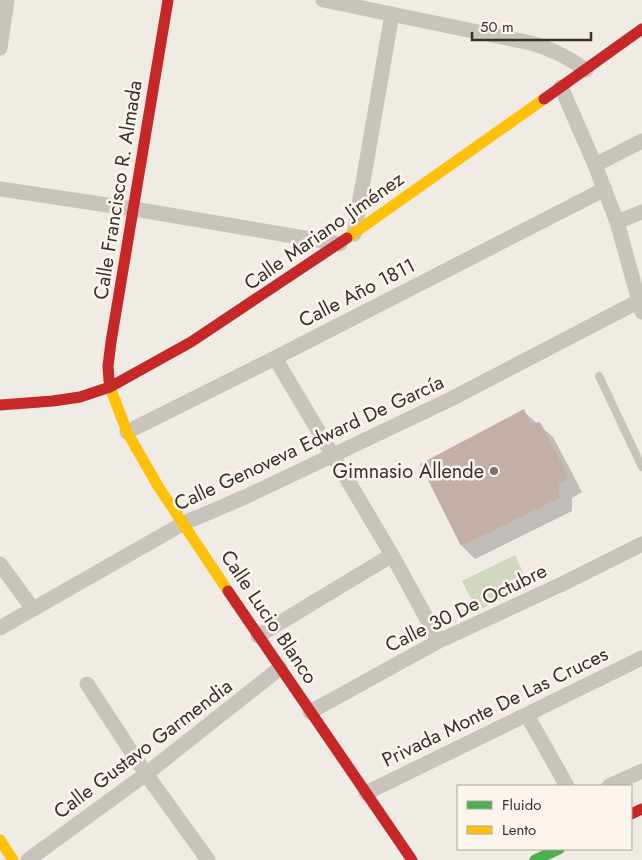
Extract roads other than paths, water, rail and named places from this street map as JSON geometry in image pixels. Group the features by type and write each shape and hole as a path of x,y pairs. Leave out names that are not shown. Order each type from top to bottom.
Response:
{"street":[{"path":"0,48 7,0"},
{"name":"Calle Francisco R. Almada","path":"110,387 108,366 168,0"},
{"path":"323,0 549,48 569,58 586,70"},
{"path":"354,234 392,14"},
{"path":"641,30 642,15"},
{"name":"Calle Mariano Jiménez","path":"0,405 53,401 80,396 110,387 191,342 340,244 641,30"},
{"path":"561,87 618,222 641,307"},
{"path":"595,164 642,141"},
{"path":"0,189 134,209 340,244"},
{"name":"Calle Año 1811","path":"128,432 605,189"},
{"path":"618,222 642,212"},
{"name":"Calle Genoveva Edward De García","path":"0,628 184,523 333,456 641,307"},
{"path":"275,358 392,555 440,642"},
{"name":"Calle Lucio Blanco","path":"110,387 128,432 158,486 258,636 412,860"},
{"name":"Calle 30 De Octubre","path":"310,712 440,642 642,544"},
{"path":"258,636 392,555"},
{"path":"0,564 33,608"},
{"name":"Privada Monte De Las Cruces","path":"366,793 642,658"},
{"name":"Calle Gustavo Garmendia","path":"28,860 146,774 280,668"},
{"path":"87,684 146,774 208,860"},
{"path":"527,715 566,785"},
{"path":"611,785 642,771"},
{"path":"0,840 13,860"},
{"path":"535,860 557,850"}],"lane":[{"path":"599,376 642,467"}],"place":[{"name":"Gimnasio Allende","path":"494,471"}]}
